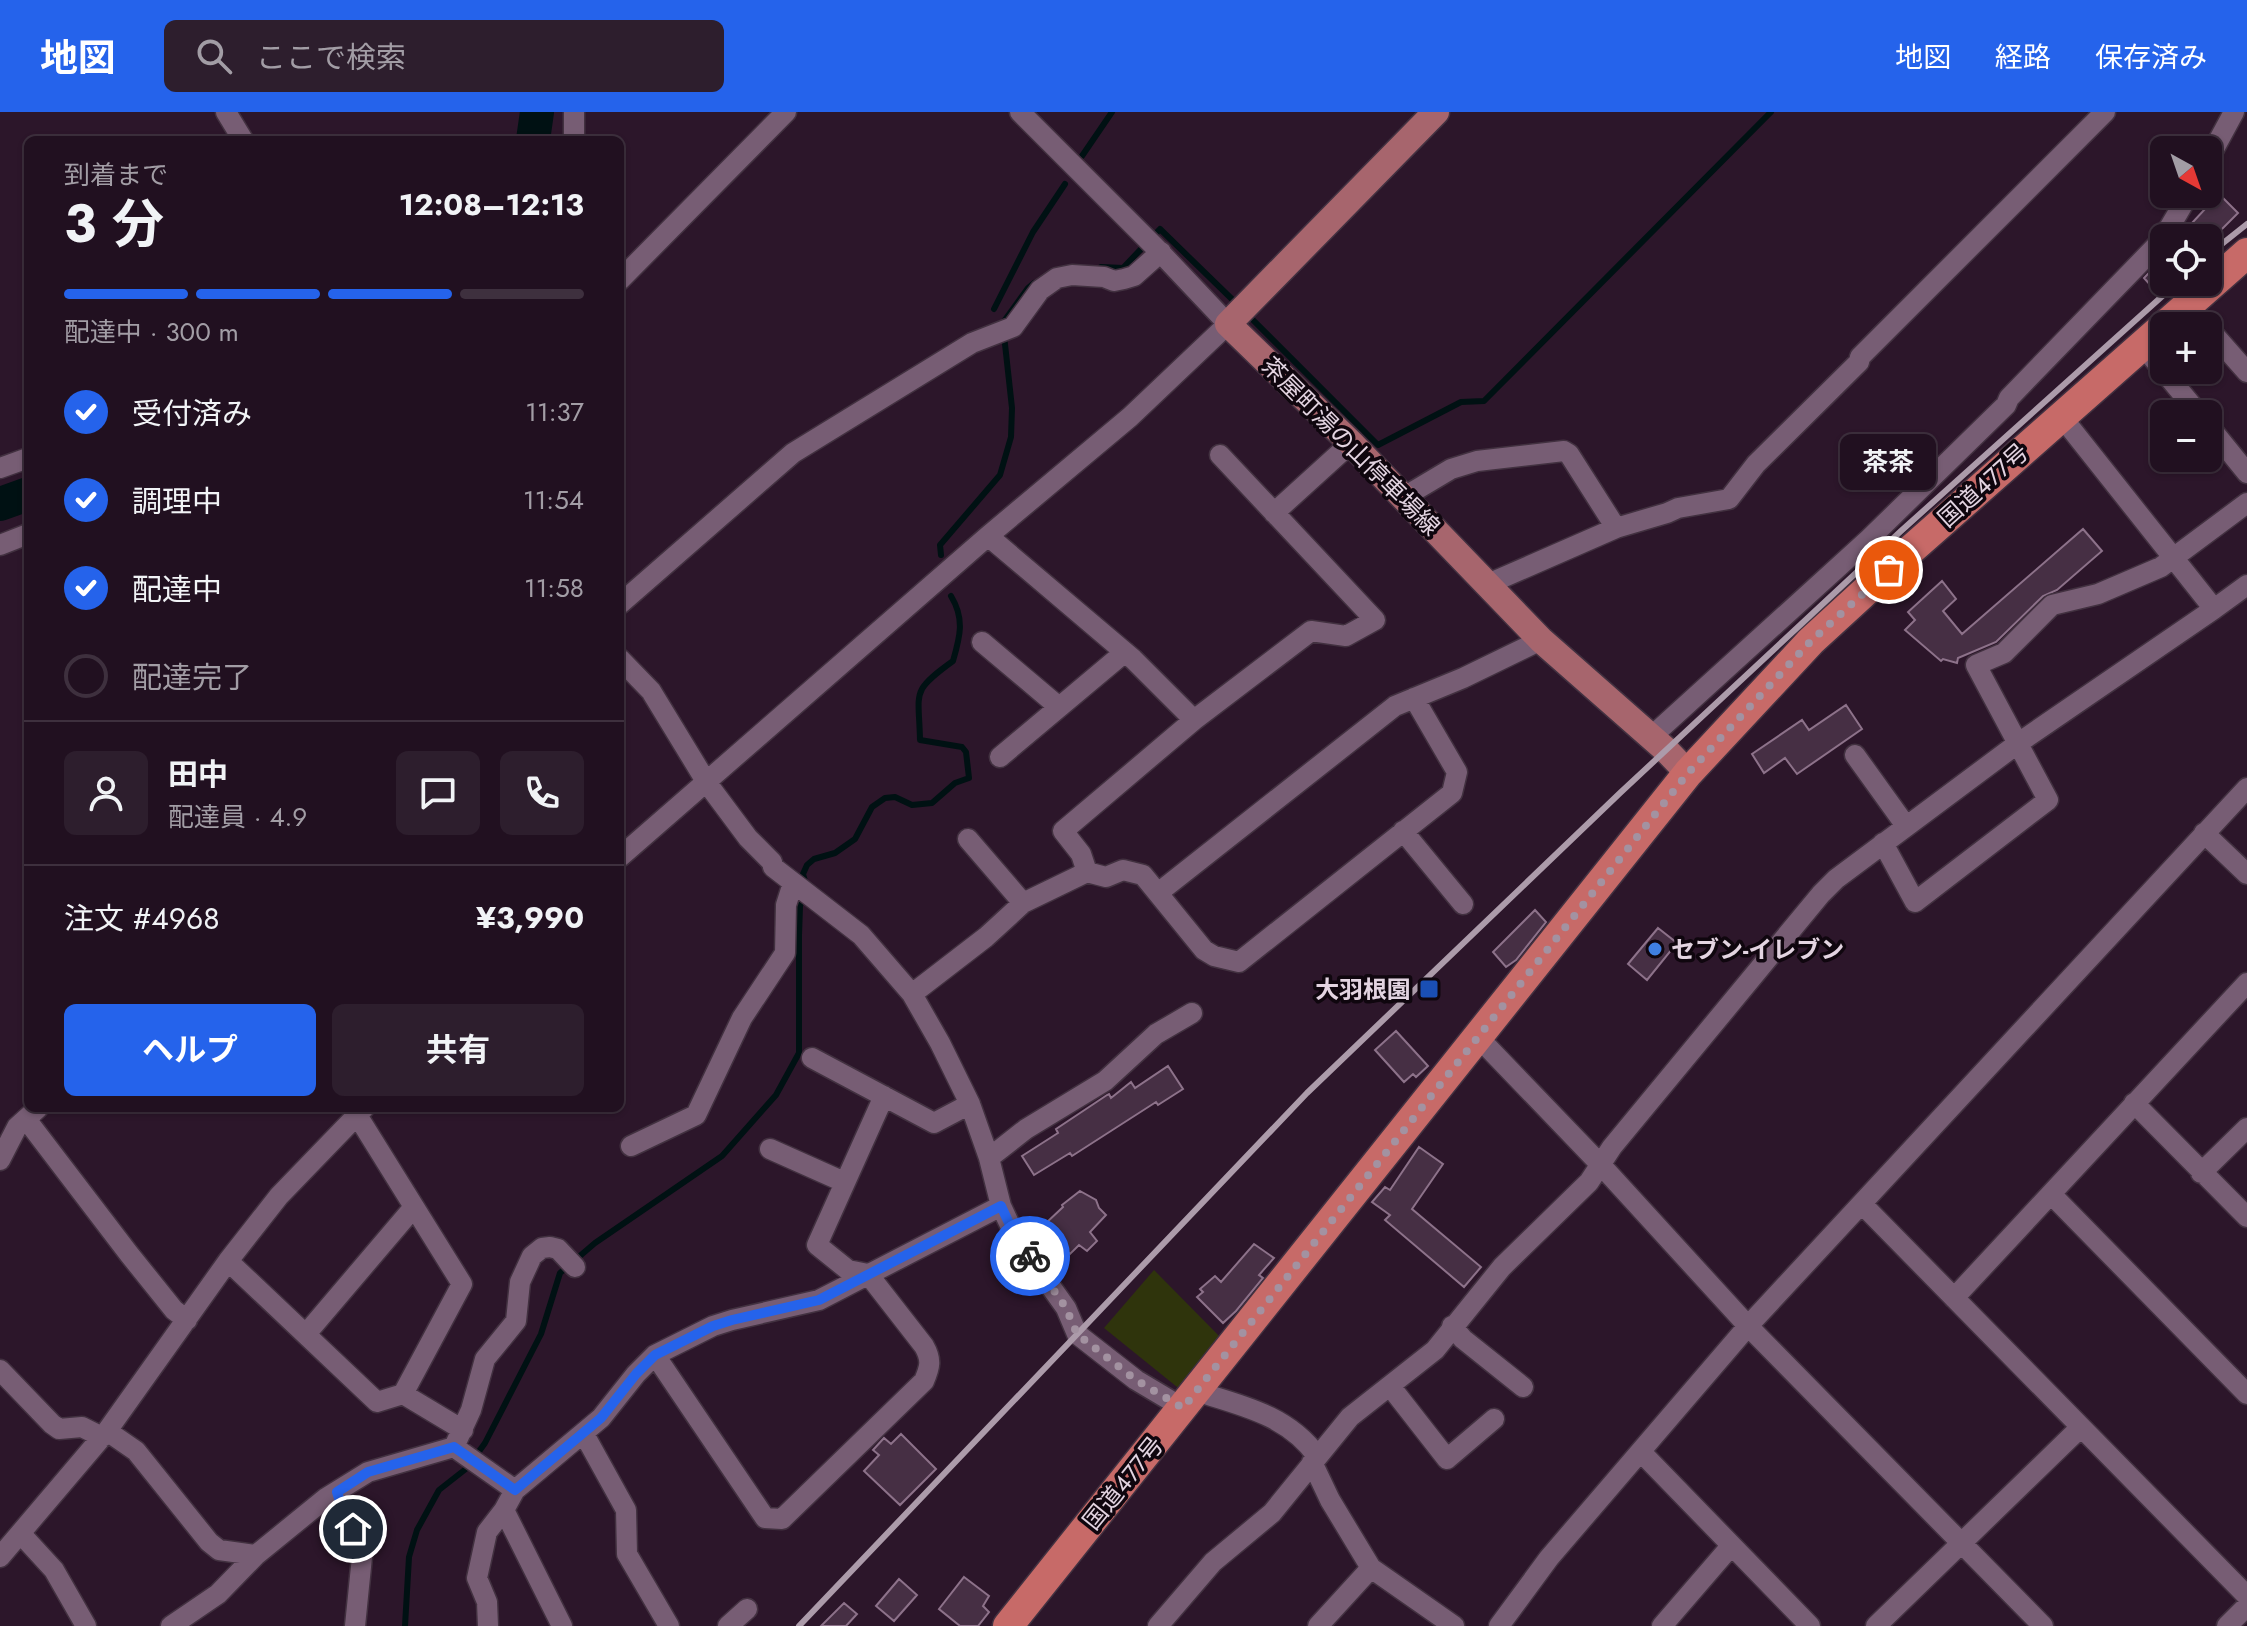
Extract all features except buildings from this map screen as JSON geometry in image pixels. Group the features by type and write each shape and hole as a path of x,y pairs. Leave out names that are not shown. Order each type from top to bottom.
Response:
{"highway":[{"name":"国道477号","path":"2206,312 2247,253"},
{"name":"国道477号","path":"1008,1626 1688,773 1811,641 2061,416 2142,345 2150,341"}],"main road":[{"path":"1238,315 1436,112"},
{"name":"茶屋町湯の山停車場線","path":"1238,315 1351,443 1541,640 1688,773"}],"street":[{"path":"226,112 241,136"},
{"path":"574,112 574,136"},
{"path":"624,276 786,112"},
{"path":"624,854 988,536 1130,417 1238,315 1160,251 1020,112"},
{"path":"1488,584 1616,528 1678,508 1729,499 1756,464 2105,112"},
{"path":"2221,136 2234,112"},
{"path":"1651,737 1869,539 2006,405 2009,398 2162,240 2181,208"},
{"path":"624,601 793,453 972,343 1013,327 1040,290 1057,278 1072,275 1104,277 1114,281 1124,279 1134,276 1160,251"},
{"path":"2222,343 2247,372"},
{"path":"2142,345 2187,400"},
{"path":"2061,416 2214,609"},
{"path":"2222,442 2247,473"},
{"path":"1274,513 1351,443"},
{"path":"1404,497 1451,469 1477,461 1564,451 1569,454 1616,528"},
{"path":"1087,872 1081,854 1063,831 1194,720 1311,631 1346,636 1375,620 1220,455"},
{"path":"0,468 24,459"},
{"path":"1883,843 1915,902 2048,800 1976,665 2004,653 2052,605 2098,594 2176,558 2247,503"},
{"path":"0,545 24,536"},
{"path":"988,536 1125,652 1194,720"},
{"path":"1162,1625 1213,1562 1272,1513 1350,1417 1435,1350 1529,1237 1589,1182 1600,1164 1821,894 1883,843 2017,744 2247,585"},
{"path":"1158,893 1395,706 1463,678 1541,640"},
{"path":"982,642 1059,707"},
{"path":"1000,757 1125,652"},
{"path":"624,663 651,691 707,783 773,867 861,935 912,994 970,1104 989,1158 1001,1206 1016,1238 1066,1308 1077,1334 1136,1380 1189,1399 1246,1407 1293,1428 1305,1439 1330,1500 1371,1568 1454,1626"},
{"path":"912,994 986,937 1023,903 1087,872 1106,877 1123,870 1143,875 1204,950 1214,956 1239,962 1452,793 1457,772 1414,698"},
{"path":"1855,755 1906,826"},
{"path":"1499,1626 1549,1558 1748,1326 2247,788"},
{"path":"1403,831 1463,904"},
{"path":"2204,833 2247,874"},
{"path":"968,839 1023,903"},
{"path":"631,1146 696,1115 742,1018 785,953 786,905 795,885"},
{"path":"1954,1298 2247,983"},
{"path":"989,1158 1026,1129 1105,1081 1156,1034 1192,1013"},
{"path":"1477,1036 1600,1164 1748,1326 2043,1626"},
{"path":"812,1058 934,1123 970,1104"},
{"path":"655,1355 765,1518 782,1519 924,1381 930,1357 868,1274 848,1270 817,1245 884,1096"},
{"path":"2134,1103 2201,1173 2245,1211"},
{"path":"0,1557 104,1434 228,1261 279,1196 359,1112"},
{"path":"228,1261 377,1402 403,1394 462,1284 361,1112"},
{"path":"0,1160 17,1127 32,1113 129,1254 174,1310 187,1320"},
{"path":"2201,1173 2247,1128"},
{"path":"770,1149 844,1182"},
{"path":"2051,1194 2247,1394"},
{"path":"1862,1204 2247,1596"},
{"path":"488,1626 487,1602 477,1578 487,1532 515,1490 584,1434 655,1355 713,1326 819,1300 1001,1206"},
{"path":"306,1334 414,1207"},
{"path":"459,1444 485,1359 516,1321 520,1282 532,1256 542,1248 550,1247 570,1261"},
{"path":"1452,1326 1463,1339 1523,1387"},
{"path":"4,1382 59,1429 82,1427 104,1434 136,1451 209,1542 219,1550 256,1555"},
{"path":"1390,1386 1447,1459 1494,1419"},
{"path":"403,1394 483,1468 515,1490"},
{"path":"1876,1626 2081,1427"},
{"path":"584,1434 626,1510 627,1554 669,1626"},
{"path":"171,1626 218,1594 256,1555 326,1498 368,1472 459,1444"},
{"path":"1641,1452 1810,1626"},
{"path":"337,1492 343,1511 363,1547 355,1626"},
{"path":"504,1510 562,1626"},
{"path":"21,1534 54,1570 86,1626"},
{"path":"1662,1626 1731,1546"},
{"path":"1318,1626 1371,1568"},
{"path":"2227,1626 2247,1606"},
{"path":"728,1626 747,1609"}],"green space":[{"path":"1154,1270 1223,1340 1182,1391 1104,1328"}],"waterway":[{"path":"534,136 537,112"},
{"path":"1082,156 1112,112"},
{"path":"1248,315 1378,445 1461,402 1484,401 1771,112"},
{"path":"994,309 1033,232 1065,184"},
{"path":"1101,267 1123,268 1160,229 1237,304"},
{"path":"1002,324 1034,283"},
{"path":"941,555 940,545 1000,475 1011,437 1012,408 1004,335"},
{"path":"0,504 24,495"},
{"path":"405,1626 409,1557 417,1530 439,1490 467,1468 485,1443 541,1334 560,1273 595,1243 722,1156 776,1095 799,1053 800,906 806,885 803,874 807,865 814,859 835,853 855,839 872,807 885,798 895,797 912,805 932,803 955,783 969,778 966,752 962,747 920,740 920,694 923,687 953,661 958,644 960,620 951,596"}],"railway":[{"path":"2222,244 2247,224"},
{"path":"799,1626 1307,1093 1620,793 1901,531 2162,296"}],"way so far":[{"path":"1030,1256 1066,1308 1077,1334 1136,1380 1183,1408 1688,773 1811,641 1889,570"}],"place":[{"name":"茶茶","path":"1889,570"},
{"name":"セブン-イレブン","path":"1655,949"},
{"name":"大羽根園","path":"1429,989"}],"route":[{"path":"353,1529 337,1492 368,1472 454,1447 515,1490 601,1418 655,1355 713,1326 819,1300 1001,1206 1016,1238 1030,1256"}]}
